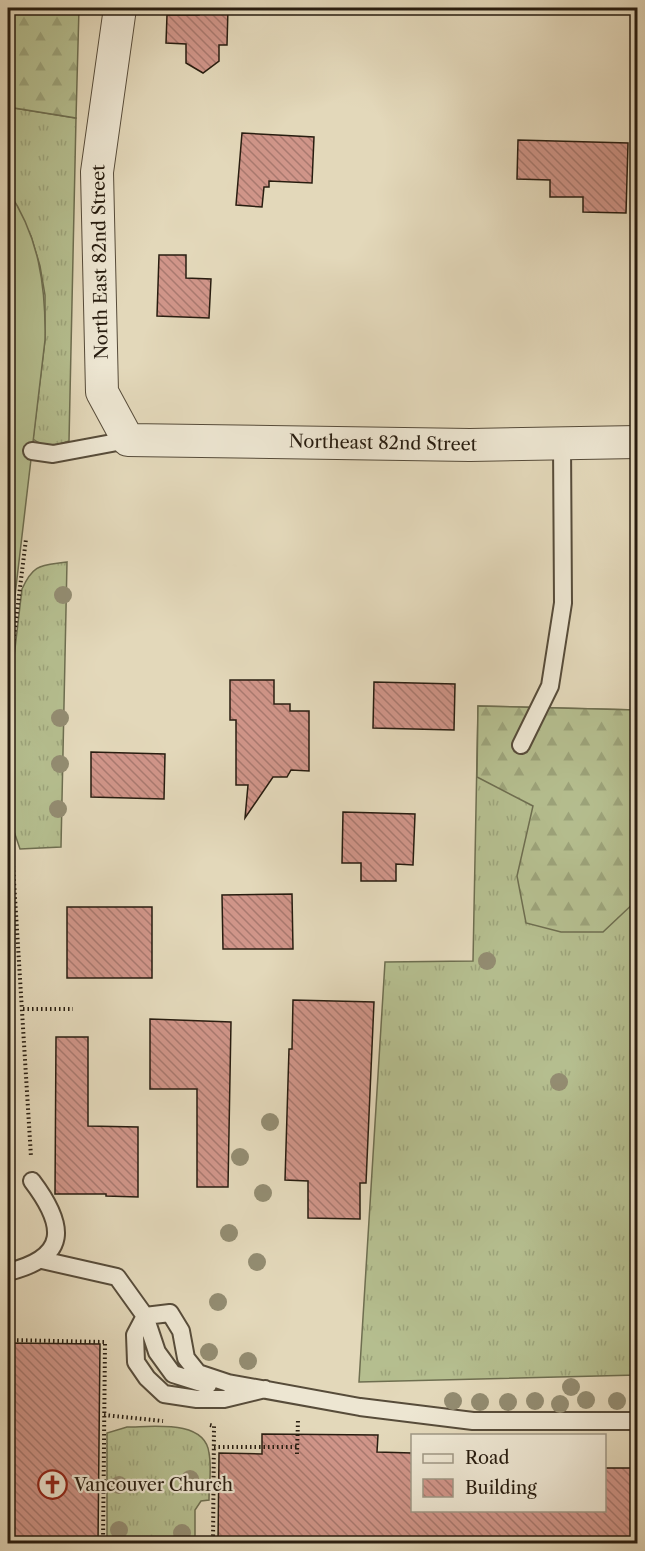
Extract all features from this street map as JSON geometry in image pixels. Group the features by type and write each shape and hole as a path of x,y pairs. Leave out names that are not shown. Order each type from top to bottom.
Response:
{"street":[{"name":"North East 82nd Street","path":"120,8 97,172 102,392 128,440"},
{"name":"Northeast 82nd Street","path":"128,440 470,445 638,442"}],"lane":[{"path":"32,451 53,454 128,440"},
{"path":"521,745 550,686 563,603 562,443"},
{"path":"8,1272 42,1260 52,1247 58,1233 48,1202 32,1181"},
{"path":"42,1260 117,1277 145,1316 157,1352 173,1374 217,1388 265,1389"},
{"path":"145,1316 170,1313 181,1331 186,1358 198,1373 228,1383 360,1407 474,1421 638,1421"},
{"path":"145,1316 135,1335 136,1362 147,1378 164,1394 196,1399 224,1399 265,1389"}],"path":[{"path":"8,685 26,539"},
{"path":"8,835 12,849 32,1181"},
{"path":"23,1009 73,1009"},
{"path":"8,1340 105,1342 103,1544"},
{"path":"297,1454 298,1414 306,1397"},
{"path":"104,1415 170,1421"},
{"path":"203,1424 214,1426 213,1544"},
{"path":"214,1447 297,1447"}],"green space":[{"path":"8,8 79,8 76,118 8,107"},
{"path":"8,107 76,118 69,441 55,445 42,444 33,439 45,340 45,295 40,266 31,236 8,191"},
{"path":"8,191 19,208 34,244 42,281 45,340 8,655"},
{"path":"67,562 61,847 20,849 8,814 8,708 22,589 30,574 39,567"},
{"path":"478,706 637,710 637,1375 359,1382 385,962 473,961"},
{"path":"478,706 637,710 637,900 603,932 561,932 526,923 517,876 533,806 477,777"},
{"path":"127,1427 176,1427 198,1435 205,1442 210,1465 209,1500 201,1501 195,1510 195,1543 107,1543 107,1433"}],"building":[{"path":"199,8 228,8 227,45 219,45 219,61 203,73 186,63 186,44 166,43 167,15 199,15"},
{"path":"242,133 314,137 312,183 269,181 269,187 264,187 262,207 236,205"},
{"path":"518,140 628,143 626,213 583,212 583,197 550,197 550,180 517,179"},
{"path":"159,255 186,255 186,278 211,279 209,318 157,316"},
{"path":"230,680 274,680 274,704 290,704 290,711 309,711 309,771 291,770 287,777 273,777 245,818 248,785 236,785 236,720 230,720"},
{"path":"374,682 455,684 454,730 373,728"},
{"path":"91,752 165,754 164,799 91,797"},
{"path":"343,812 415,814 413,865 396,864 396,881 361,881 361,863 342,863"},
{"path":"292,894 293,949 223,949 222,895"},
{"path":"67,907 152,907 152,978 67,978"},
{"path":"293,1000 374,1002 366,1183 360,1183 360,1219 308,1218 308,1181 285,1180 289,1049 292,1049"},
{"path":"150,1019 231,1022 228,1187 197,1187 197,1089 150,1089"},
{"path":"56,1037 88,1037 88,1126 138,1127 138,1197 106,1196 106,1194 55,1194"},
{"name":"Vancouver Church","path":"8,1343 100,1344 98,1544 8,1544"},
{"path":"262,1434 378,1435 377,1452 411,1453 411,1512 606,1512 606,1468 638,1468 638,1544 218,1544 219,1453 262,1454"}],"place":[{"name":"Vancouver Church","path":"53,1485"}]}
